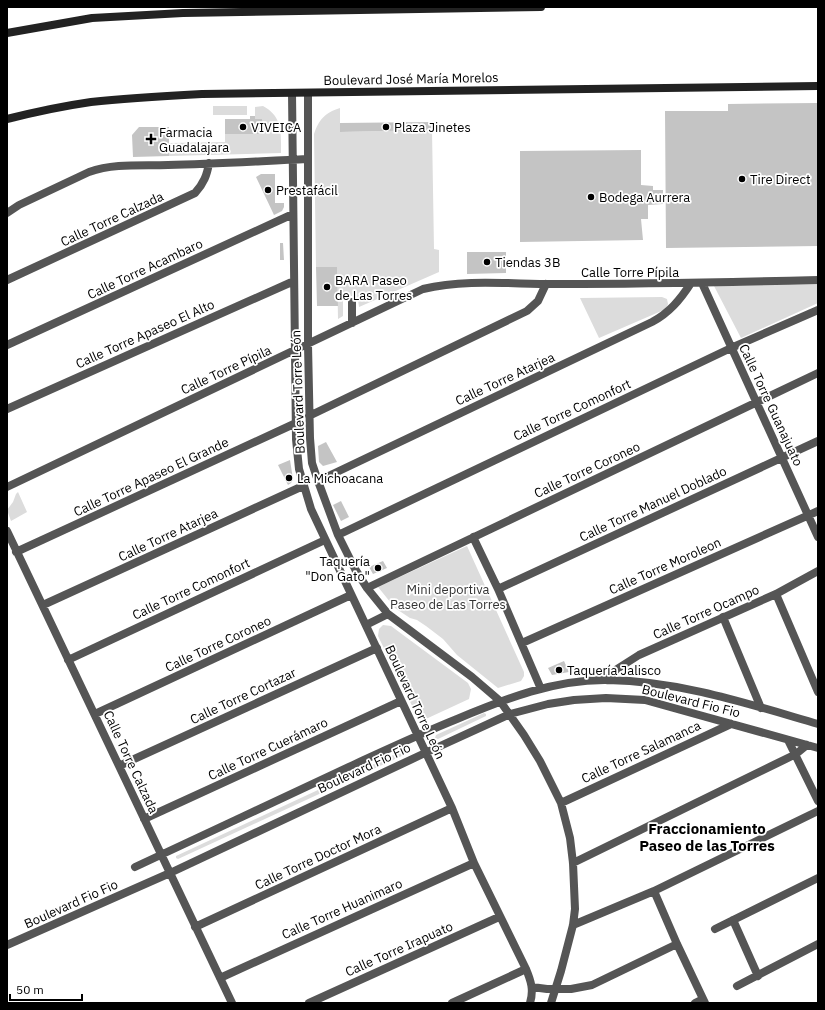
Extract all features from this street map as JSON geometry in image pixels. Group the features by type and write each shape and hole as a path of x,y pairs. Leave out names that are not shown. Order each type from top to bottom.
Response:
{"main road":[{"path":"7,33 49,24 92,18 182,13 269,9 541,7"},
{"name":"Boulevard José María Morelos","path":"7,119 43,110 91,102 202,94 818,86"}],"street":[{"path":"182,13 193,7"},
{"name":"Boulevard Torre León","path":"292,93 296,423 299,469 303,486 311,509 325,540 452,808 474,863 499,917 526,969 532,987 530,1003"},
{"name":"Boulevard Torre León","path":"308,93 308,344 309,416 312,463 338,535 355,569 367,588 388,614 472,677 500,701 540,761 561,802 570,838 573,863 575,909 573,925 561,971 550,1003"},
{"path":"7,212 89,172 112,166 307,159"},
{"name":"Calle Torre Calzada","path":"7,280 195,192 201,187 206,178 209,163"},
{"name":"Calle Torre Acambaro","path":"7,345 294,214"},
{"name":"Calle Torre Pípila","path":"7,487 423,289 440,285 466,283 702,284 818,280"},
{"name":"Calle Torre Apaseo El Alto","path":"7,409 294,281"},
{"path":"309,416 527,311 538,301 546,284"},
{"name":"Calle Torre Atarjea","path":"318,482 652,322 670,311 691,284"},
{"name":"Calle Torre Guanajuato","path":"702,284 818,537"},
{"path":"352,302 352,323"},
{"name":"Calle Torre Comonfort","path":"338,535 731,348 818,310"},
{"name":"Calle Torre Coroneo","path":"367,588 818,373"},
{"name":"Calle Torre Apaseo El Grande","path":"16,552 296,423"},
{"name":"Calle Torre Manuel Doblado","path":"498,589 818,441"},
{"name":"Calle Torre Atarjea","path":"43,605 303,486"},
{"name":"Calle Torre Moroleon","path":"522,643 818,511"},
{"name":"Calle Torre Calzada","path":"7,532 232,1003"},
{"path":"473,537 498,589 541,689"},
{"name":"Calle Torre Comonfort","path":"68,660 325,540"},
{"name":"Calle Torre Ocampo","path":"607,680 617,669 639,655 776,594 818,571"},
{"path":"776,594 818,692"},
{"name":"Calle Torre Coroneo","path":"95,714 351,595"},
{"path":"366,625 388,614"},
{"path":"722,618 761,708"},
{"name":"Calle Torre Cortazar","path":"119,766 376,648"},
{"name":"Boulevard Fio Fio","path":"135,867 418,735 500,701 541,689 573,682 607,680 682,688 818,724"},
{"name":"Boulevard Fio Fio","path":"7,945 170,873 425,752 510,714 548,704 606,698 645,700 818,748"},
{"name":"Calle Torre Cuerámaro","path":"144,819 401,701"},
{"name":"Calle Torre Salamanca","path":"561,802 731,724"},
{"path":"788,740 818,801"},
{"path":"573,863 796,754 807,744"},
{"name":"Calle Torre Doctor Mora","path":"195,927 452,808"},
{"path":"573,925 654,891 818,812"},
{"name":"Calle Torre Huanimaro","path":"220,978 474,863"},
{"path":"715,929 818,879"},
{"path":"654,891 704,1001 695,1003"},
{"name":"Calle Torre Irapuato","path":"309,1003 499,917"},
{"path":"733,920 758,976"},
{"path":"532,987 571,989 592,985 677,944"},
{"path":"737,986 818,944"},
{"path":"452,1003 526,969"}],"green space":[{"path":"213,106 247,106 247,115 213,115"},
{"path":"263,106 270,110 280,126 281,153 169,156 169,143 225,142 225,134 261,134 255,119 255,107"},
{"path":"340,108 340,132 432,130 434,249 439,250 439,272 359,307 358,300 354,296 347,296 343,301 343,316 338,319 337,267 316,267 314,134 318,125 326,115"},
{"path":"818,284 818,303 741,338 714,286"},
{"path":"662,297 667,299 668,304 666,309 599,338 580,298"},
{"path":"18,492 27,512 11,521 7,510"},
{"name":"Mini deportiva Paseo de Las Torres","path":"467,546 524,672 524,676 521,681 498,688 457,655 443,639 417,620 410,618 395,608 378,587"},
{"path":"383,625 391,626 468,683 471,689 469,699 426,719 418,717 378,636 379,629"},
{"path":"484,713 486,716 438,739 435,738 436,735"},
{"path":"404,750 406,754 178,859 176,858 176,856"}],"building":[{"name":"Tire Direct","path":"818,103 818,246 666,248 665,111 728,111 728,104"},
{"name":"VIVEICA","path":"250,116 255,116 255,119 262,119 262,134 225,134 225,119 250,119"},
{"name":"Plaza Jinetes","path":"432,122 432,130 340,132 340,123"},
{"name":"Farmacia Guadalajara","path":"139,127 169,127 169,156 133,157 132,135"},
{"name":"Bodega Aurrera","path":"641,150 641,185 653,186 653,190 663,190 663,204 648,205 648,219 641,219 643,240 520,242 520,151"},
{"name":"Prestafácil","path":"261,174 275,174 275,203 284,203 284,207 282,211 274,215 256,177"},
{"path":"280,243 283,243 284,260 280,260"},
{"name":"Tiendas 3B","path":"467,252 506,252 506,273 467,274"},
{"name":"BARA Paseo de Las Torres","path":"316,267 337,267 338,306 317,306"},
{"path":"326,442 337,462 323,466 319,462 318,446"},
{"path":"290,460 293,479 288,485 278,465"},
{"path":"341,501 349,517 341,521 333,505"},
{"name":"Taquería \"Don Gato\"","path":"383,561 387,568 373,574 369,567"},
{"name":"Taquería Jalisco","path":"564,661 569,672 552,675 548,668"}],"place":[{"name":"VIVEICA","path":"243,127"},
{"name":"Plaza Jinetes","path":"386,127"},
{"name":"Farmacia Guadalajara","path":"151,139"},
{"name":"Tire Direct","path":"742,179"},
{"name":"Prestafácil","path":"268,190"},
{"name":"Bodega Aurrera","path":"591,197"},
{"name":"Tiendas 3B","path":"487,262"},
{"name":"BARA Paseo de Las Torres","path":"327,287"},
{"name":"La Michoacana","path":"289,478"},
{"name":"Taquería \"Don Gato\"","path":"378,568"},
{"name":"Taquería Jalisco","path":"559,670"}],"district":[{"name":"Fraccionamiento Paseo de las Torres","path":"707,836"}]}
